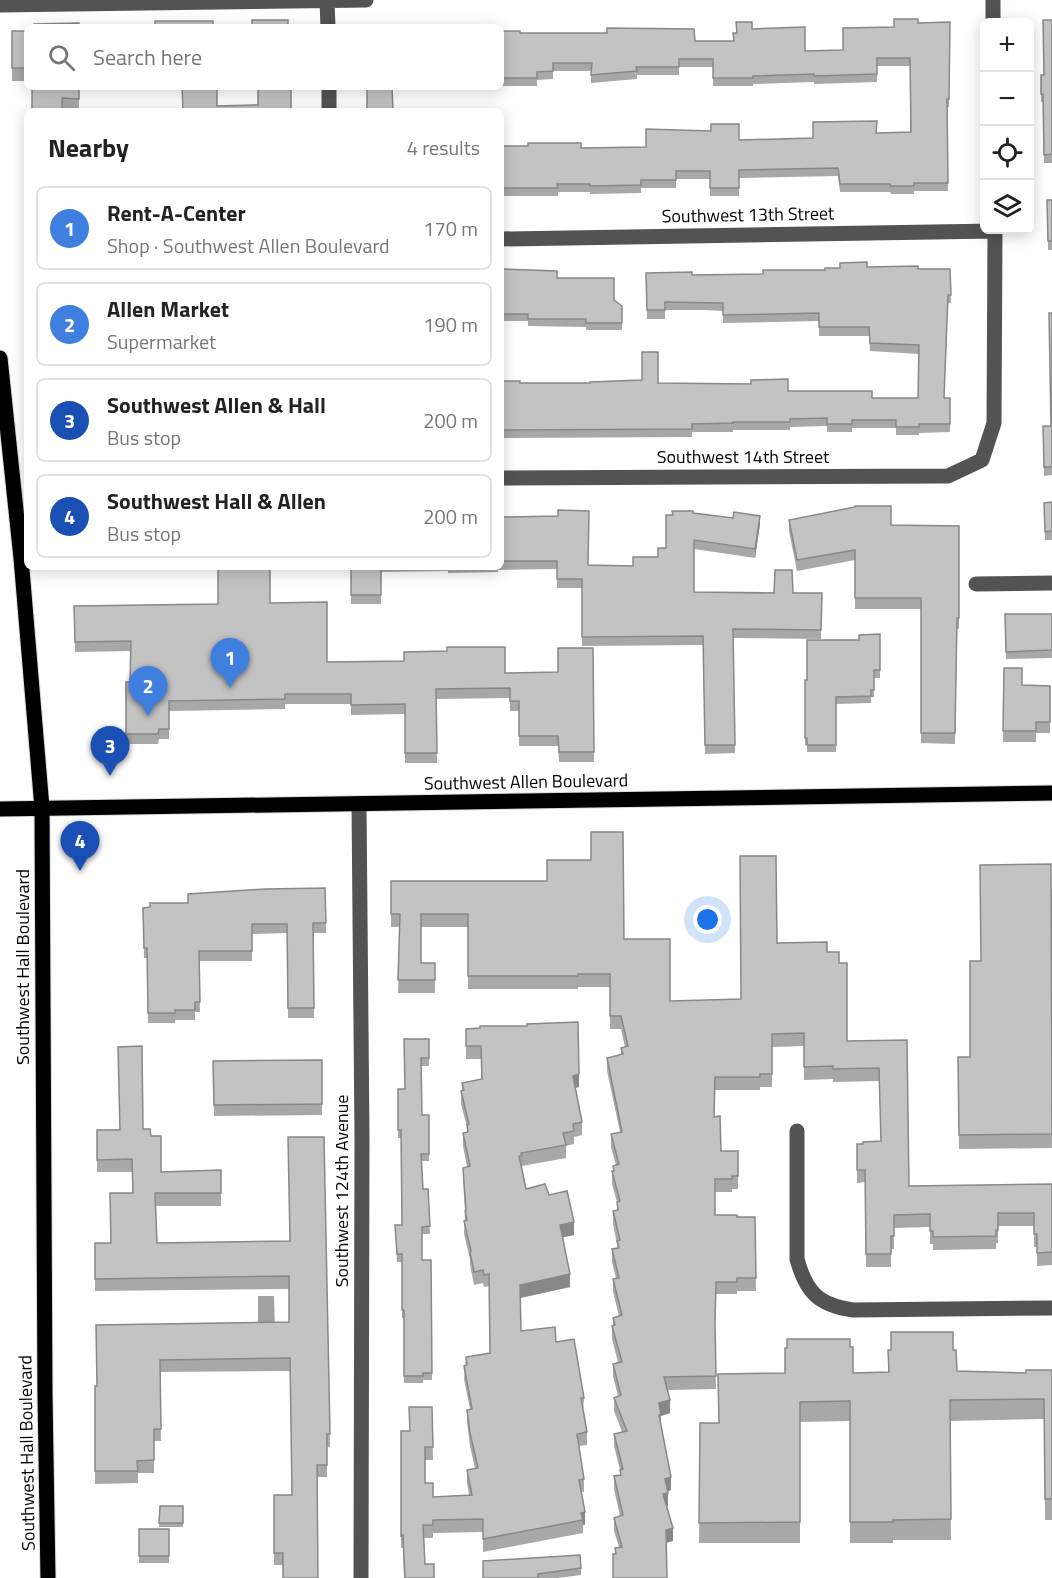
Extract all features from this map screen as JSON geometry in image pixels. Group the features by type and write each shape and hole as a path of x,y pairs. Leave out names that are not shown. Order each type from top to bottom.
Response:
{"main road":[{"name":"Southwest Hall Boulevard","path":"0,358 21,558 42,808 48,1578"},
{"name":"Southwest Allen Boulevard","path":"0,809 1052,793"}],"street":[{"path":"0,5 366,0"},
{"path":"993,0 993,18"},
{"path":"327,1 328,24"},
{"path":"329,90 329,108"},
{"name":"Southwest 13th Street","path":"504,239 980,230"},
{"name":"Southwest 14th Street","path":"504,478 948,476 982,460 994,423 995,234"},
{"path":"976,584 1052,583"},
{"name":"Southwest 124th Avenue","path":"358,804 362,1138 361,1578"},
{"path":"796,1131 796,1258 801,1276 809,1289 823,1301 837,1308 854,1310 1052,1308"}],"shaded area":[{"path":"258,1296 274,1296 275,1330 258,1330"}],"building":[{"path":"894,19 918,19 918,23 950,22 949,99 947,99 948,183 914,183 914,186 840,184 838,168 739,170 739,188 710,188 710,171 676,171 676,180 641,180 641,185 557,184 558,188 504,188 504,146 528,146 528,143 581,143 581,148 646,147 646,129 711,131 711,124 739,124 739,140 813,138 813,122 877,121 876,133 911,132 910,58 877,58 877,74 713,78 713,59 679,59 679,67 636,67 637,71 591,75 592,63 553,63 553,71 537,72 537,78 504,78 504,31 607,33 607,28 694,29 695,41 734,41 733,33 737,33 736,22 752,22 752,29 805,27 805,51 843,50 843,28 894,27"},
{"path":"252,20 288,20 288,24 252,24"},
{"path":"1043,20 1052,20 1052,154 1044,155 1043,94 1041,94 1041,75 1044,75"},
{"path":"155,21 213,21 213,24 155,24"},
{"path":"12,31 24,31 24,68 12,68"},
{"path":"32,90 79,90 79,99 62,98 62,108 32,108"},
{"path":"182,90 217,90 217,106 258,105 258,90 291,90 291,108 183,108"},
{"path":"367,90 392,90 393,108 367,108"},
{"path":"1047,200 1052,200 1052,241 1048,241"},
{"path":"867,262 867,267 918,266 918,269 950,269 951,295 948,295 944,398 950,398 950,424 896,427 896,420 852,420 852,424 827,424 827,418 790,419 790,422 692,424 692,429 504,430 504,381 590,383 642,380 642,352 658,352 658,383 751,384 751,380 788,379 788,391 872,391 872,398 918,398 919,345 870,343 869,327 819,327 819,313 723,315 723,303 665,302 665,310 647,310 646,273 763,274 763,270 840,268 840,263"},
{"path":"504,269 557,271 557,278 614,278 614,300 622,306 622,323 586,323 586,319 528,319 528,314 504,314"},
{"path":"1049,313 1052,313 1052,467 1044,467 1043,426 1051,426"},
{"path":"1052,502 1052,531 1045,532 1044,503"},
{"path":"855,506 891,506 891,525 959,526 955,733 921,733 921,598 855,598 855,550 797,560 789,520"},
{"path":"558,510 589,511 588,565 633,566 633,557 658,557 658,548 666,548 666,515 673,515 672,511 693,511 693,513 733,518 734,512 760,516 755,549 694,540 694,592 774,593 775,570 792,570 793,593 822,593 821,630 733,629 735,745 705,745 703,636 582,637 582,579 557,579 557,561 504,561 504,517 558,516"},
{"path":"218,570 270,570 270,603 327,602 327,662 404,661 404,652 447,651 447,647 505,647 505,673 558,672 558,648 593,648 594,752 559,752 558,736 519,736 519,701 510,701 510,688 436,689 437,753 405,753 405,704 351,705 351,694 285,694 285,699 169,701 169,729 159,729 158,734 126,734 126,682 130,682 131,641 75,642 74,606 218,604"},
{"path":"351,570 381,570 381,595 351,595"},
{"path":"1005,614 1052,614 1052,650 1006,652"},
{"path":"880,634 880,670 874,670 874,690 871,690 871,696 836,697 836,745 807,745 805,680 807,680 807,640 859,640 859,635"},
{"path":"1004,668 1022,668 1022,685 1050,686 1050,722 1036,722 1036,731 1003,731"},
{"path":"591,832 623,832 624,939 670,939 670,1001 741,999 740,856 776,856 777,943 827,942 827,952 839,952 839,963 847,963 847,1041 907,1040 909,1186 1052,1184 1052,1252 1037,1253 1034,1213 998,1213 996,1236 933,1237 933,1231 930,1231 930,1214 894,1215 891,1254 866,1254 865,1170 857,1170 857,1144 881,1141 879,1068 804,1067 804,1033 772,1034 772,1074 760,1074 760,1077 715,1077 714,1117 720,1116 721,1151 738,1151 738,1176 732,1176 732,1179 715,1179 715,1215 755,1217 756,1278 737,1278 737,1282 716,1282 716,1376 664,1377 670,1400 659,1403 661,1415 659,1415 671,1477 665,1479 668,1493 663,1494 673,1528 666,1530 667,1578 613,1578 613,1554 616,1554 615,1548 622,1547 614,1518 623,1515 614,1476 621,1475 620,1470 623,1469 614,1434 627,1431 614,1398 621,1395 613,1364 622,1362 612,1326 615,1325 613,1318 622,1315 613,1279 619,1278 612,1249 619,1248 617,1241 620,1240 613,1211 618,1210 617,1202 620,1201 612,1171 614,1171 613,1166 619,1164 611,1134 622,1132 607,1058 623,1054 621,1048 628,1046 621,1016 610,1016 610,974 468,976 468,914 421,914 421,963 435,963 435,980 398,980 400,914 391,914 391,881 547,881 547,860 591,860"},
{"path":"1051,864 1052,1134 959,1135 958,1057 970,1057 970,961 981,961 980,865"},
{"path":"325,888 326,923 313,923 314,1008 288,1008 287,924 252,924 252,951 199,951 200,1002 195,1002 195,1010 148,1013 147,948 144,948 143,908 150,907 150,903 188,903 188,894"},
{"path":"578,1022 579,1074 573,1076 582,1122 573,1124 574,1131 563,1133 566,1145 521,1153 522,1156 519,1156 526,1189 545,1184 549,1195 567,1191 574,1222 560,1225 570,1274 520,1285 521,1331 555,1327 556,1342 574,1339 587,1432 577,1434 584,1479 579,1480 585,1512 581,1513 583,1520 483,1539 483,1519 433,1520 433,1525 423,1525 425,1564 434,1564 434,1578 405,1578 403,1535 401,1536 401,1431 410,1431 409,1407 432,1407 433,1447 425,1447 425,1483 433,1483 433,1497 472,1495 467,1470 478,1468 470,1433 467,1410 472,1409 464,1366 467,1365 466,1357 490,1353 489,1274 484,1275 483,1270 474,1272 464,1221 467,1220 463,1168 470,1166 463,1133 468,1132 467,1125 469,1124 461,1091 464,1090 462,1083 482,1079 481,1046 466,1046 466,1029 480,1028 480,1026 527,1026 527,1024"},
{"path":"404,1039 429,1039 429,1058 421,1058 422,1115 429,1115 429,1154 421,1154 423,1189 428,1189 430,1226 422,1227 422,1260 431,1260 432,1373 423,1373 423,1376 404,1376 402,1254 397,1254 395,1225 402,1225 398,1089 405,1089"},
{"path":"142,1046 143,1129 150,1129 151,1136 161,1136 161,1172 221,1170 221,1193 155,1193 157,1243 290,1241 288,1137 324,1137 330,1434 327,1434 327,1465 317,1465 318,1578 283,1578 283,1553 274,1553 274,1495 292,1495 290,1358 160,1360 161,1429 154,1429 154,1460 137,1461 138,1471 95,1471 96,1325 289,1322 289,1276 95,1279 95,1243 111,1243 110,1193 133,1193 132,1159 97,1160 97,1130 120,1130 118,1047"},
{"path":"322,1060 322,1104 214,1105 213,1061"},
{"path":"891,1332 953,1332 953,1350 956,1350 957,1371 1026,1373 1026,1370 1052,1370 1052,1499 1045,1499 1044,1399 950,1400 951,1519 850,1522 850,1401 800,1402 800,1522 699,1523 700,1423 719,1423 718,1374 785,1373 787,1339 850,1339 850,1347 853,1347 853,1373 889,1372 888,1350 891,1350"},
{"path":"160,1506 183,1506 183,1523 159,1523"},
{"path":"139,1529 169,1529 169,1556 139,1556"},
{"path":"580,1555 581,1568 538,1574 538,1578 483,1578 483,1561"}],"place":[{"name":"Rent-A-Center","path":"230,688"},
{"name":"Allen Market","path":"148,716"},
{"name":"Southwest Allen & Hall","path":"110,776"},
{"name":"Southwest Hall & Allen","path":"80,871"}]}
